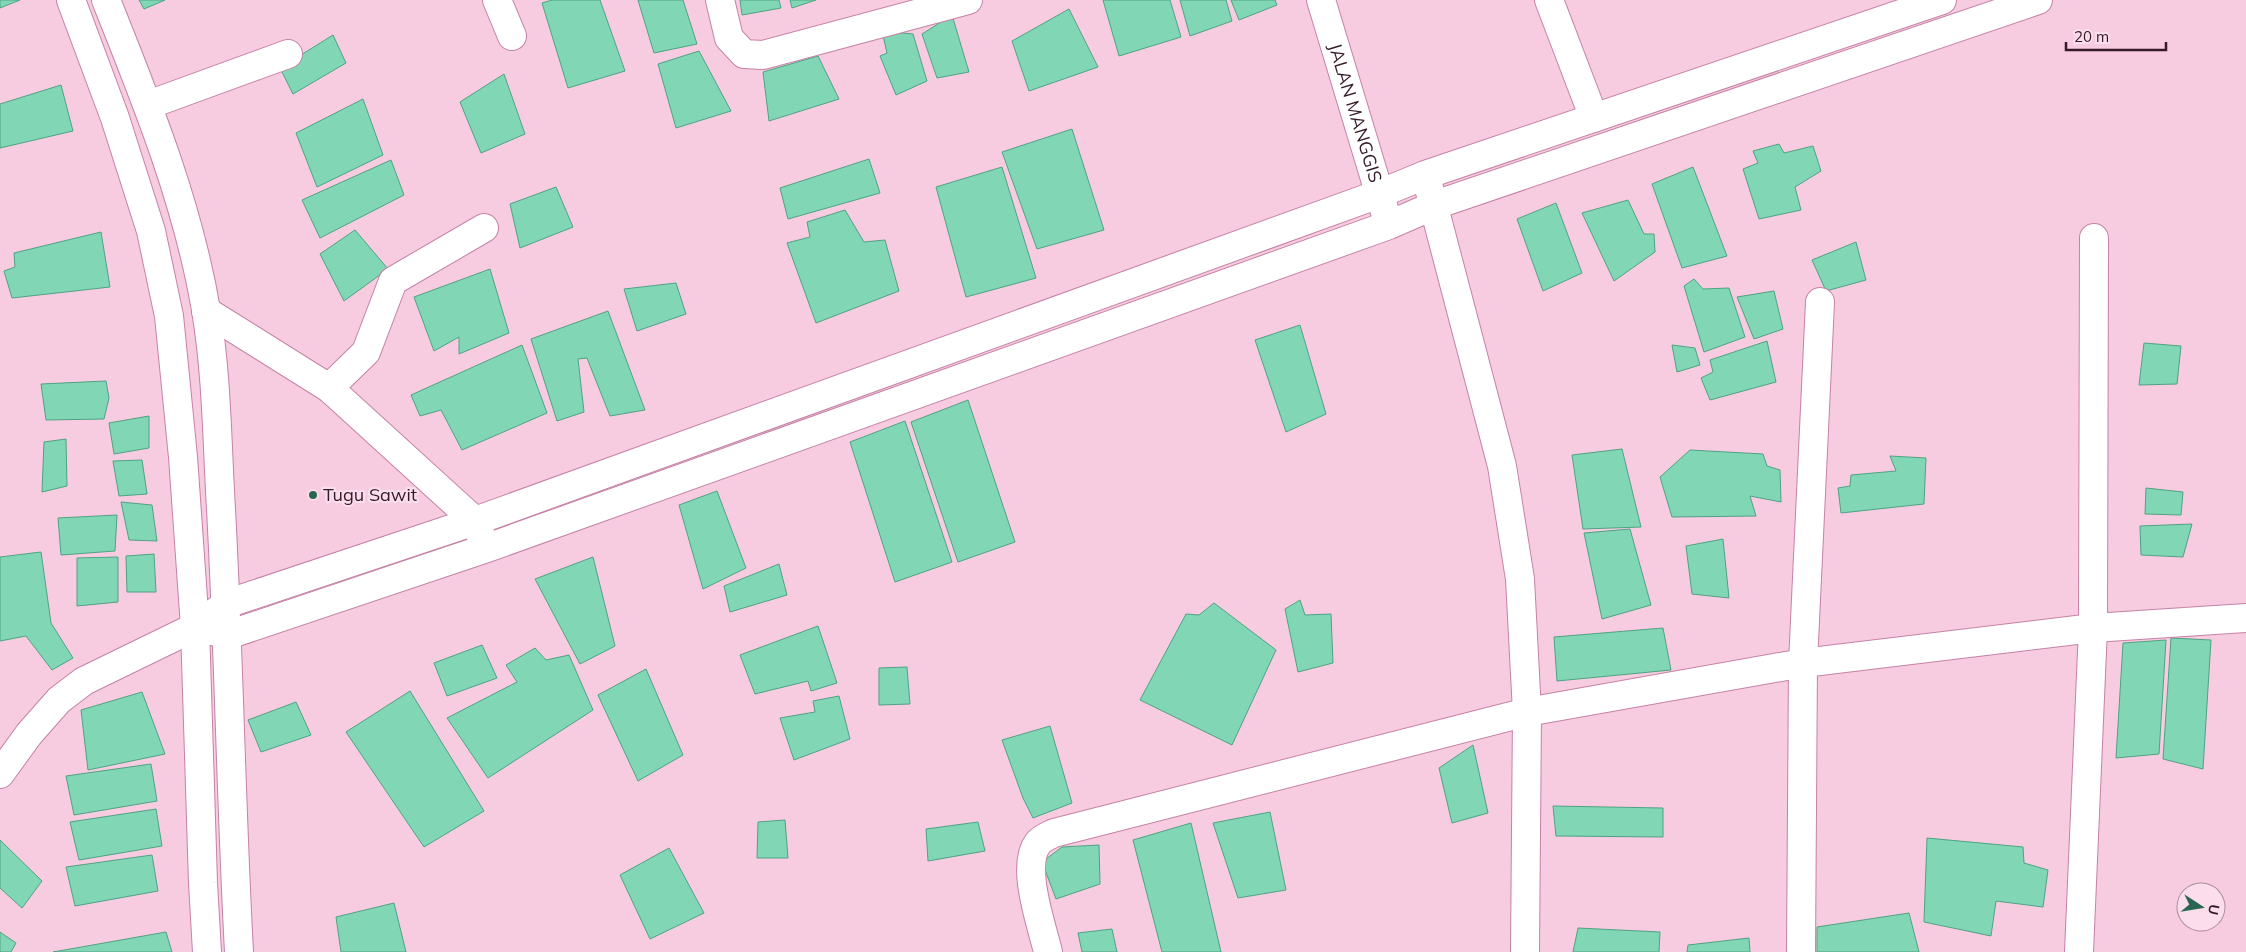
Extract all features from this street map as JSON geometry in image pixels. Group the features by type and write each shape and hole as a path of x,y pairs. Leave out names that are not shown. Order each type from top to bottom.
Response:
{"main road":[{"path":"71,0 116,118 151,230 169,316 184,457 195,627 202,874 207,952"},
{"path":"106,0 148,105 195,254 206,311 214,386 228,635 234,854 239,952"},
{"path":"497,0 512,36"},
{"path":"720,0 729,38 744,54 763,55 968,0"},
{"name":"JALAN MANGGIS","path":"1321,0 1389,225"},
{"path":"1549,0 1594,118"},
{"path":"0,774 29,734 59,700 84,681 195,627 226,604 475,521 1379,194 1425,175 1942,0"},
{"path":"195,627 228,635 487,548 1389,225 1435,205 2038,0"},
{"path":"148,105 288,54"},
{"path":"1425,175 1435,205 1502,466 1520,579 1527,712 1525,952"},
{"path":"329,388 366,352 393,281 484,228"},
{"path":"2079,952 2093,628 2094,238"},
{"path":"1800,952 1803,663 1820,302"},
{"path":"206,311 329,388 475,521 487,548"},
{"path":"1048,952 1031,882 1031,869 1036,845 1044,838 1064,831 1527,712 1803,663 2093,628 2246,618"}],"building":[{"path":"0,0 20,0 0,8"},
{"path":"139,0 165,0 144,9"},
{"path":"552,0 600,0 625,71 568,88 542,3"},
{"path":"638,0 683,0 697,44 654,53"},
{"path":"740,0 779,0 781,8 742,15"},
{"path":"790,0 816,0 792,8"},
{"path":"1103,0 1170,0 1181,37 1119,56"},
{"path":"1180,0 1226,0 1232,21 1190,36"},
{"path":"1231,0 1275,0 1277,5 1239,20"},
{"path":"1069,9 1098,67 1029,91 1012,41"},
{"path":"952,15 969,72 937,78 922,34"},
{"path":"882,31 913,34 927,81 896,95 880,56 887,53"},
{"path":"333,35 346,63 293,94 280,68"},
{"path":"699,51 731,111 676,128 658,64"},
{"path":"818,56 839,99 769,121 763,72"},
{"path":"504,74 525,134 481,153 460,102"},
{"path":"61,85 73,131 0,148 0,104"},
{"path":"363,99 383,155 317,187 296,133"},
{"path":"1072,129 1104,230 1037,249 1002,152"},
{"path":"1779,144 1784,153 1813,146 1821,171 1795,187 1801,210 1759,219 1743,169 1758,163 1753,151"},
{"path":"869,159 880,193 788,219 780,188"},
{"path":"391,160 404,195 320,238 302,200"},
{"path":"1002,167 1036,278 966,297 936,187"},
{"path":"1693,167 1727,256 1682,268 1652,184"},
{"path":"556,187 573,227 520,248 510,204"},
{"path":"1628,200 1644,234 1654,234 1655,252 1614,281 1582,213"},
{"path":"1556,203 1582,273 1543,291 1517,219"},
{"path":"845,210 864,242 885,240 899,291 816,323 787,243 810,237 807,222"},
{"path":"355,230 388,269 344,301 320,254"},
{"path":"101,232 110,287 12,298 4,271 15,267 14,253"},
{"path":"1856,242 1866,280 1826,291 1812,260"},
{"path":"490,269 509,333 459,354 459,337 434,351 414,297"},
{"path":"1694,279 1703,289 1729,288 1745,337 1704,352 1684,286"},
{"path":"676,283 686,314 637,331 624,289"},
{"path":"1774,291 1783,329 1754,339 1737,297"},
{"path":"608,311 645,410 610,416 587,358 578,359 584,412 557,421 531,339"},
{"path":"1300,325 1326,414 1286,432 1255,340"},
{"path":"1767,341 1776,382 1710,400 1701,378 1713,372 1710,360"},
{"path":"2144,343 2181,346 2177,384 2139,385"},
{"path":"522,345 547,413 462,450 441,410 420,416 411,395"},
{"path":"1672,345 1695,348 1700,365 1677,372"},
{"path":"106,381 109,398 104,419 46,420 41,384"},
{"path":"968,400 1015,542 958,562 911,422"},
{"path":"149,416 149,448 114,454 109,423"},
{"path":"905,421 952,562 895,582 850,442"},
{"path":"66,439 67,486 42,492 44,442"},
{"path":"1622,449 1641,527 1583,529 1572,455"},
{"path":"1690,450 1763,454 1767,466 1780,470 1781,502 1750,496 1756,516 1672,517 1660,477"},
{"path":"1890,456 1926,458 1924,504 1841,513 1838,488 1850,486 1851,475 1896,471"},
{"path":"142,460 147,494 119,496 113,461"},
{"path":"2146,488 2183,492 2181,515 2145,514"},
{"path":"717,491 746,568 703,589 679,505"},
{"path":"121,502 152,505 157,541 129,540"},
{"path":"117,515 115,551 61,555 58,518"},
{"path":"2192,524 2183,557 2141,555 2140,526"},
{"path":"1630,529 1651,605 1602,619 1584,533"},
{"path":"1723,539 1729,598 1692,594 1686,546"},
{"path":"41,552 51,623 73,658 52,670 26,636 0,641 0,557"},
{"path":"154,554 156,592 127,592 126,556"},
{"path":"118,557 118,602 77,606 77,558"},
{"path":"593,557 615,646 580,664 535,579"},
{"path":"779,564 787,595 730,612 724,586"},
{"path":"1300,600 1305,615 1331,614 1333,663 1298,672 1285,609"},
{"path":"1214,603 1276,650 1232,745 1140,700 1186,614 1199,615"},
{"path":"818,626 837,683 811,691 808,681 755,694 740,655"},
{"path":"1663,628 1671,670 1557,681 1554,637"},
{"path":"2171,638 2211,640 2203,769 2163,759"},
{"path":"2166,640 2159,754 2116,758 2123,643"},
{"path":"482,645 497,678 447,696 434,663"},
{"path":"535,648 546,660 569,655 593,710 488,778 447,718 517,682 506,665"},
{"path":"907,667 910,704 879,705 879,668"},
{"path":"646,669 683,755 638,781 598,695"},
{"path":"410,691 484,811 424,847 346,732"},
{"path":"142,692 165,754 88,770 81,710"},
{"path":"839,696 850,739 794,760 780,718 815,712 813,701"},
{"path":"296,702 311,735 261,752 248,720"},
{"path":"1050,726 1072,803 1033,818 1023,798 1002,740"},
{"path":"1473,745 1488,813 1452,823 1439,768"},
{"path":"151,764 157,801 74,815 66,776"},
{"path":"1553,806 1663,808 1663,837 1556,836"},
{"path":"156,809 162,846 79,860 70,822"},
{"path":"1270,812 1286,890 1238,898 1213,823"},
{"path":"785,820 788,858 757,858 758,822"},
{"path":"978,822 985,851 928,861 926,829"},
{"path":"1191,823 1221,952 1162,952 1133,840"},
{"path":"1927,838 2023,847 2024,863 2048,870 2043,907 1996,901 1991,936 1924,922"},
{"path":"0,840 42,881 22,908 0,888"},
{"path":"1099,845 1100,884 1056,899 1042,862 1062,847"},
{"path":"669,848 704,913 650,939 620,875"},
{"path":"152,855 158,891 75,906 66,867"},
{"path":"394,903 406,952 341,952 336,917"},
{"path":"1909,913 1919,952 1817,952 1817,927"},
{"path":"1578,928 1660,932 1659,952 1573,952"},
{"path":"1112,929 1117,952 1082,952 1078,933"},
{"path":"0,932 16,943 11,952 0,952"},
{"path":"166,932 172,952 53,952"},
{"path":"1749,938 1750,952 1687,952 1688,945"}],"place":[{"name":"Tugu Sawit","path":"313,495"}]}
